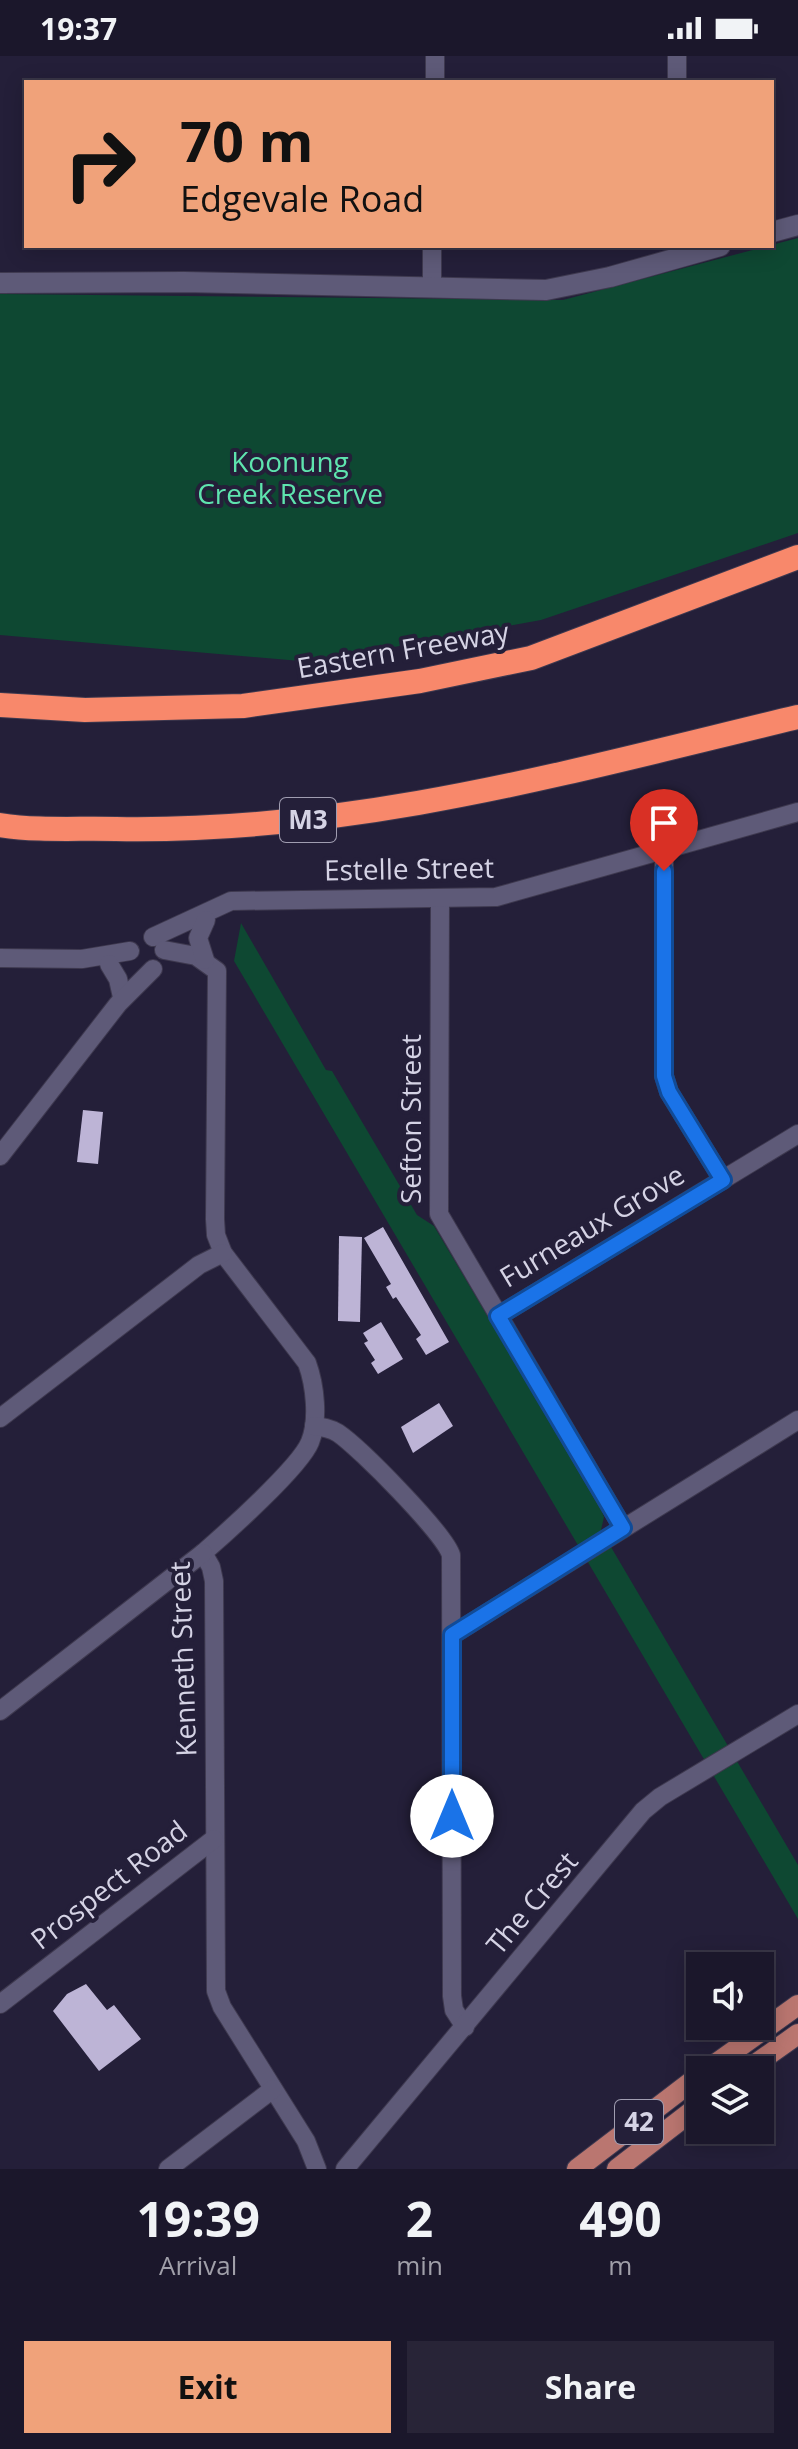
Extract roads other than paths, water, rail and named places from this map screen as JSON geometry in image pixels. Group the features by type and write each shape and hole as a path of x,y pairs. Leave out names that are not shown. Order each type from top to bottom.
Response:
{"highway":[{"name":"Eastern Freeway","path":"0,705 85,710 243,706 420,681 531,658 798,557"},
{"name":"M3","path":"0,825 162,830 259,826 365,814 488,792 798,717"}],"main road":[{"path":"727,2056 798,2005"},
{"path":"767,2056 798,2034"},
{"name":"42","path":"577,2169 686,2086"},
{"name":"42","path":"617,2169 686,2116"}],"street":[{"path":"435,56 435,80"},
{"path":"677,56 677,80"},
{"path":"774,231 798,225"},
{"path":"432,248 432,287"},
{"path":"0,283 546,290 610,277 676,252 705,248"},
{"name":"Estelle Street","path":"0,958 149,956 220,903 496,897 798,812"},
{"path":"664,850 664,1076 669,1092 723,1180"},
{"name":"Sefton Street","path":"440,899 437,1207 441,1220 623,1528"},
{"name":"Estelle Street","path":"82,959 109,964 149,956 206,920 250,900"},
{"path":"0,1156 120,1001 149,956 205,960 198,938 206,920"},
{"name":"Kenneth Street","path":"149,956 198,968 208,979 215,1001"},
{"name":"Kenneth Street","path":"205,960 217,971 215,1227 223,1253 307,1363 313,1383 314,1426 309,1447 296,1463 203,1553 214,1581 216,1991 222,2007 306,2141 317,2169"},
{"path":"109,964 118,979 120,1001"},
{"name":"Furneaux Grove","path":"498,1316 798,1134"},
{"path":"0,1418 199,1265 223,1253"},
{"path":"452,1635 798,1420"},
{"path":"314,1426 343,1437 442,1536 453,1564 452,1996 454,2010 465,2027"},
{"path":"0,1711 203,1553"},
{"name":"The Crest","path":"345,2169 643,1811 660,1797 798,1714"},
{"name":"Prospect Road","path":"0,2004 214,1839"},
{"path":"168,2169 273,2089"}],"park label":[{"name":"Koonung Creek Reserve","path":"290,478"}]}
